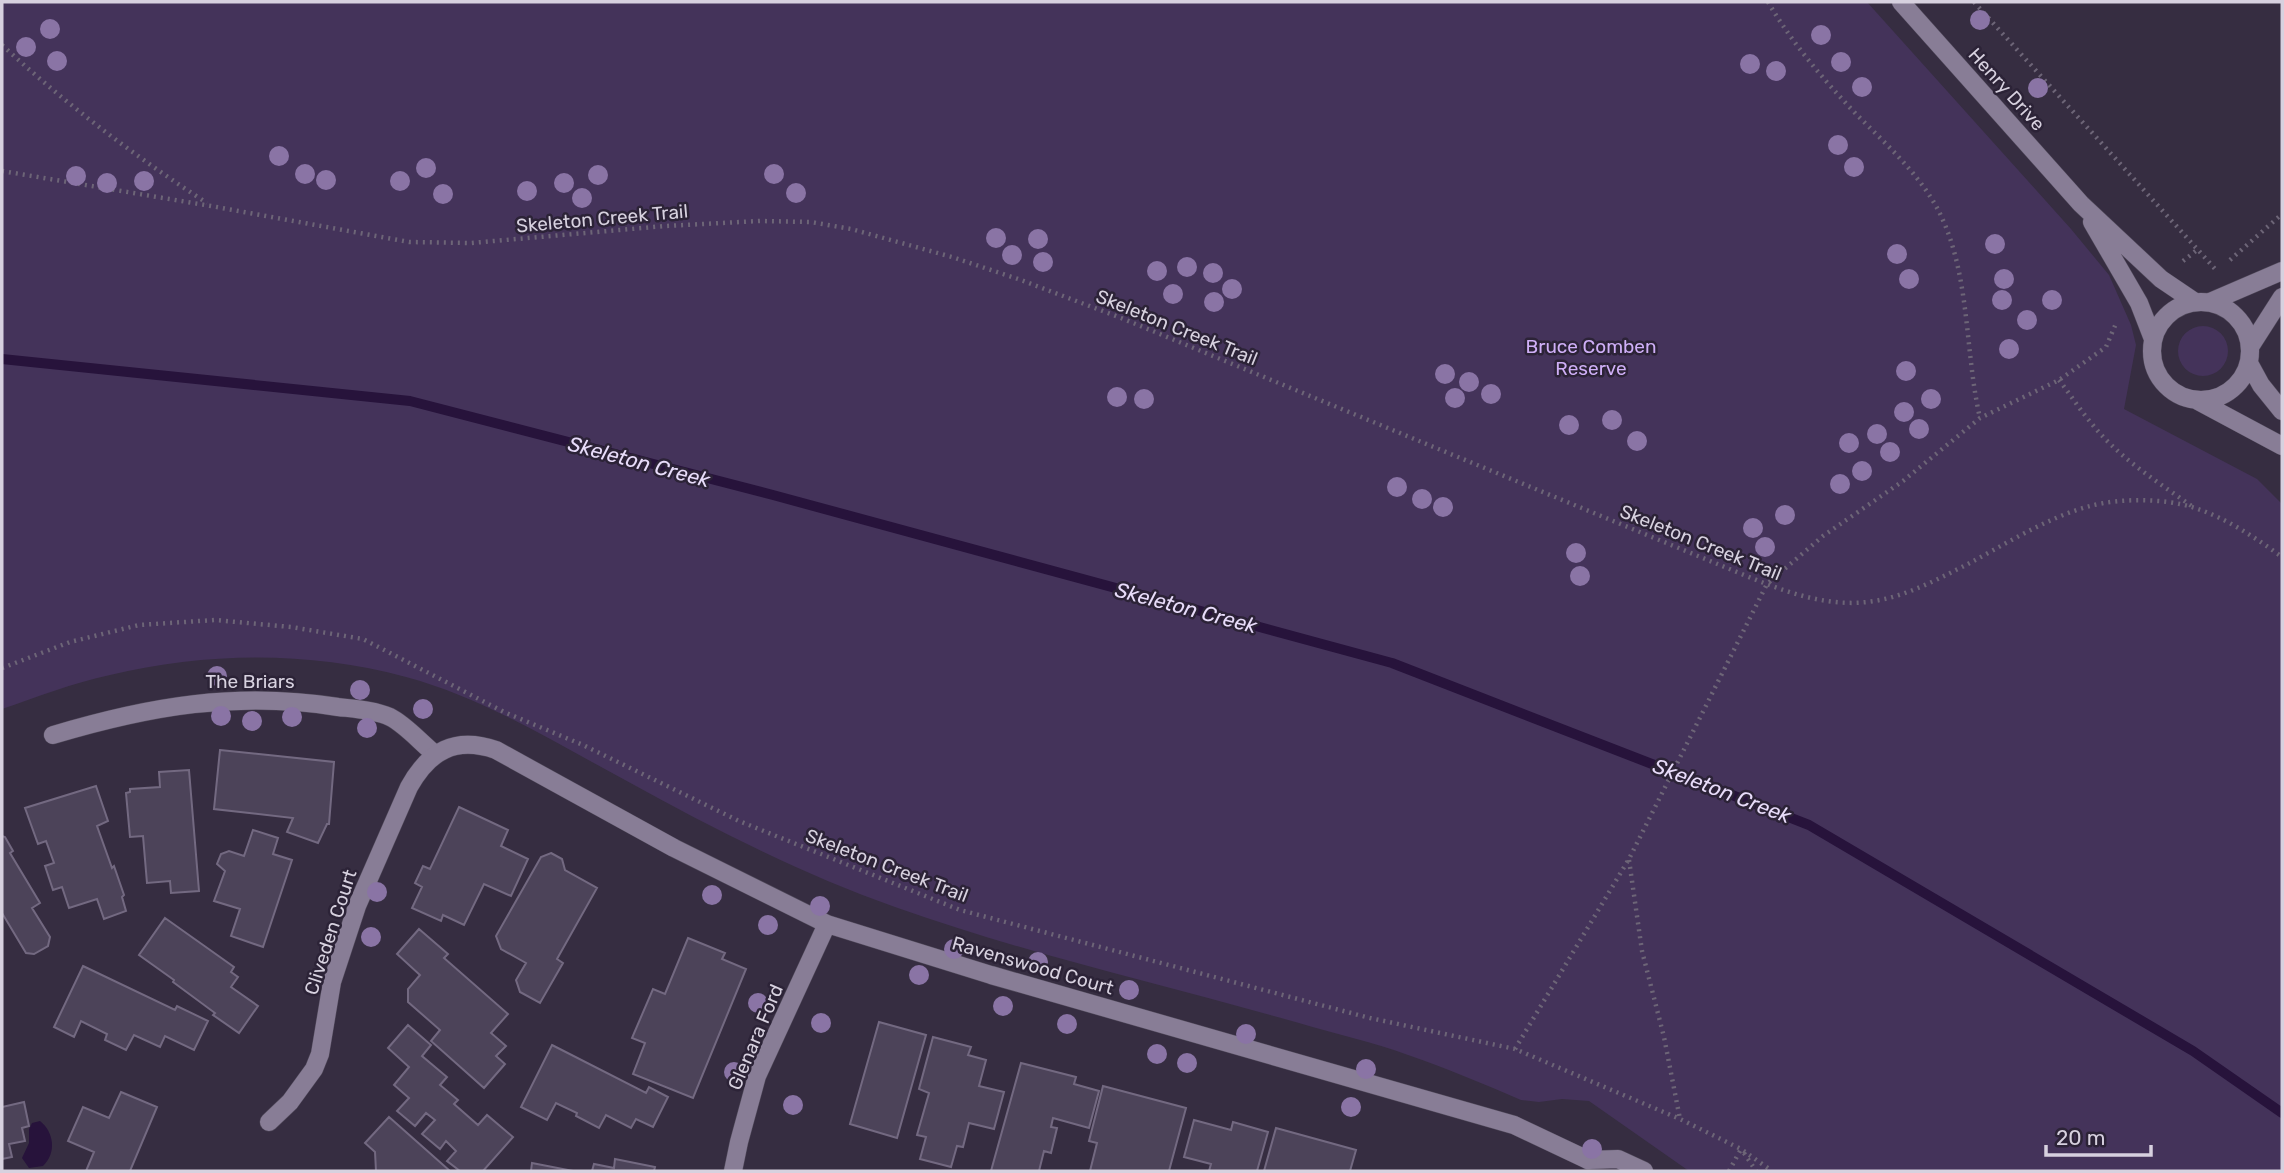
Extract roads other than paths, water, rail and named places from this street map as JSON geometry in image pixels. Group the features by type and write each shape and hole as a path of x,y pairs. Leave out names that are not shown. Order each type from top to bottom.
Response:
{"street":[{"name":"Henry Drive","path":"1901,2 2081,204 2161,279 2203,302"},
{"name":"Henry Drive","path":"2081,204 2139,303 2153,339"},
{"path":"2282,271 2203,302 2180,306 2158,326 2151,354 2155,371 2165,386 2180,397 2197,401 2282,446"},
{"path":"2197,401 2216,398 2231,390 2242,378 2250,355 2282,297"},
{"path":"2203,302 2225,308 2237,317 2246,331 2250,355 2261,385 2282,411"},
{"name":"The Briars","path":"53,735 157,708 192,702 276,700 322,704 390,717 435,754"},
{"name":"Ravenswood Court","path":"435,754 450,747 470,743 496,750 674,848 827,924 991,975 1514,1125 1588,1160 1618,1159 1644,1171"},
{"name":"Cliveden Court","path":"269,1122 290,1102 314,1069 320,1054 332,982 357,906 409,787 418,771 435,754"},
{"name":"Glenara Ford","path":"733,1171 757,1076 827,924"}],"waterway":[{"name":"Skeleton Creek","path":"2,359 410,401 773,495 1392,663 1809,825 2193,1051 2282,1113"}],"park label":[{"name":"Bruce Comben Reserve","path":"1591,357"}]}
